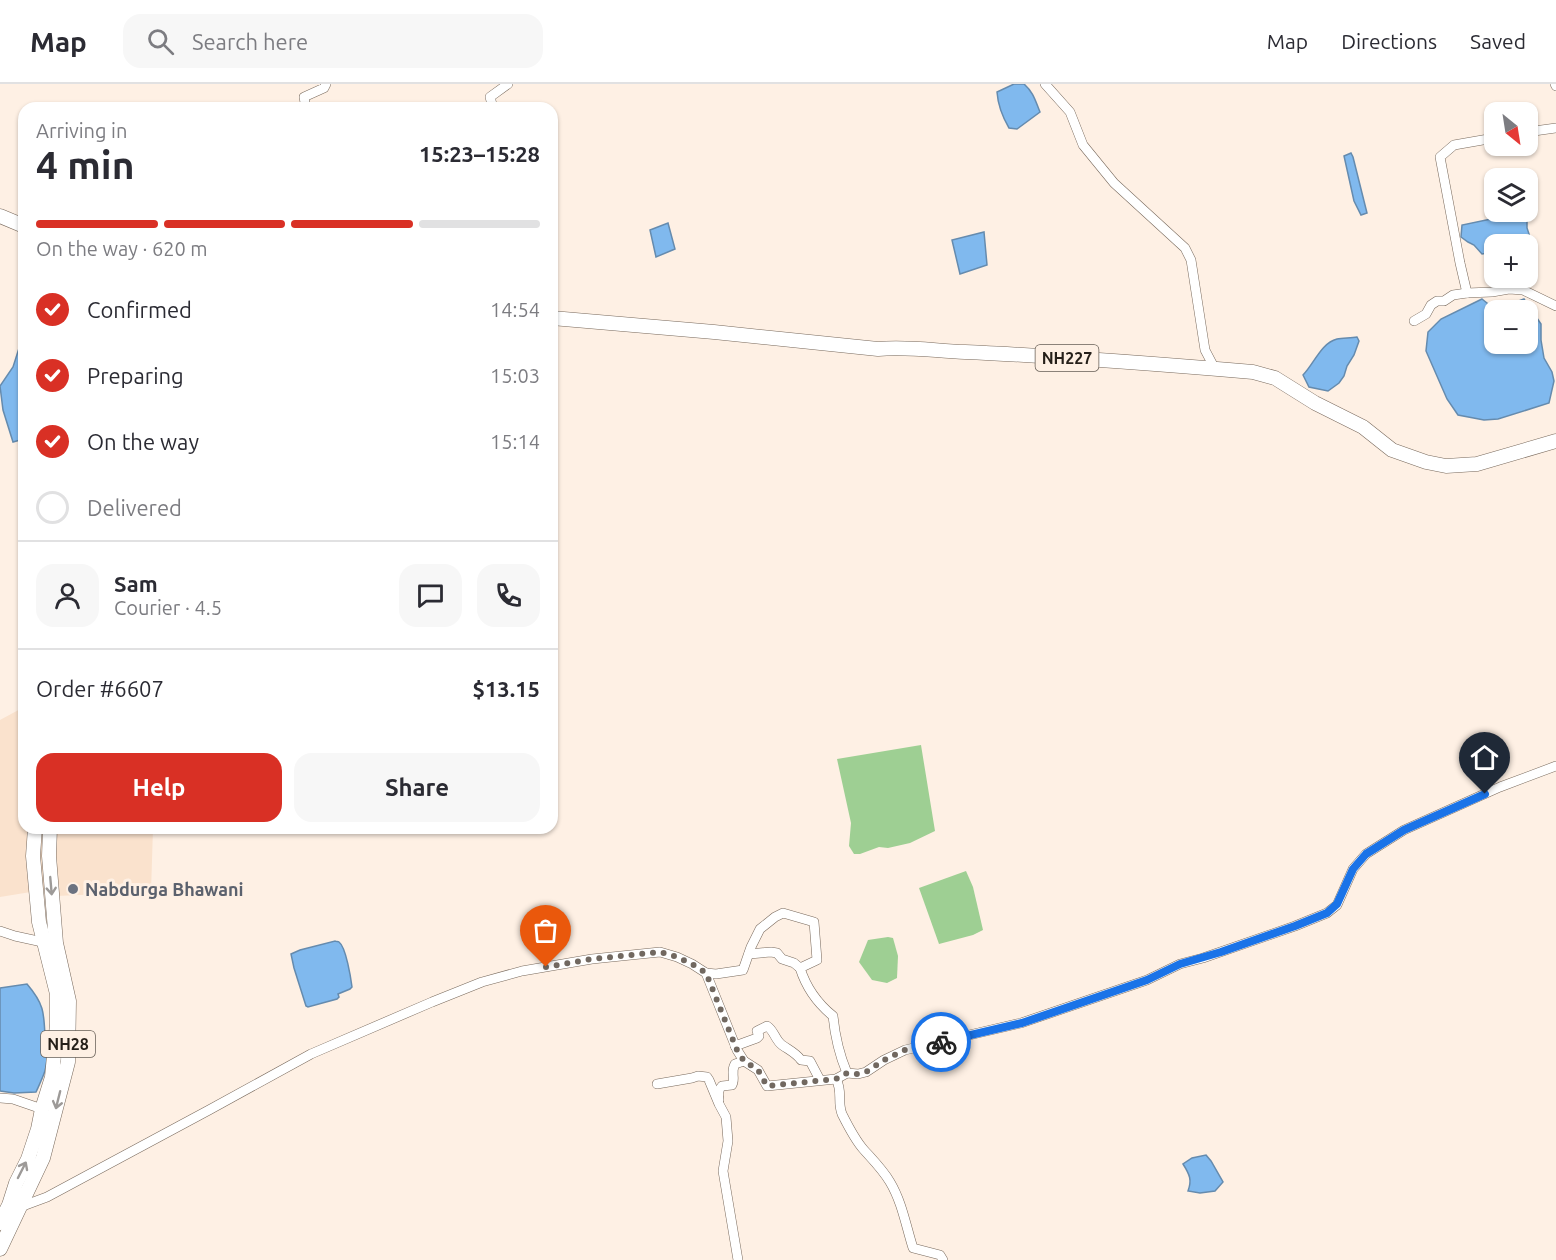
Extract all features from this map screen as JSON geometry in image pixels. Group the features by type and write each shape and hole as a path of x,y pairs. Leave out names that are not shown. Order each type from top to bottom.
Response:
{"highway":[{"path":"0,216 18,224"},
{"name":"NH227","path":"558,319 878,349 897,347 951,352 1022,354 1253,372 1275,378 1315,403 1363,427 1392,450 1426,462 1446,466 1477,464 1556,441"},
{"name":"NH28","path":"0,1250 14,1206 16,1183 44,1130 68,1062 69,1001 50,943 39,922 33,856 35,834"},
{"name":"NH28","path":"44,1130 42,1109 52,1077 57,1024 57,994 50,943 50,834"},
{"name":"NH28","path":"0,1223 14,1206"}],"street":[{"path":"305,102 304,98 324,88 326,84"},
{"path":"491,102 490,97 508,84"},
{"path":"1045,84 1070,111 1083,145 1114,183 1185,248 1191,260 1205,350 1215,369"},
{"path":"1538,130 1556,128"},
{"path":"1467,293 1440,157 1454,145 1484,140"},
{"path":"1414,321 1426,314 1431,305 1437,301 1444,301 1467,293 1523,290 1556,306"},
{"path":"706,973 735,1046 744,1061 758,1070 767,1086 836,1079 847,1073 858,1074 866,1072 905,1050 1022,1023 1147,980 1180,964 1244,944 1327,913 1337,904 1353,869 1366,854 1404,830 1500,787 1556,766"},
{"path":"14,1206 47,1197 311,1054 482,982 522,971 580,961 660,952 692,964 706,973 716,974 743,970 760,929 783,913 814,922 817,960 800,968"},
{"path":"0,931 50,943"},
{"path":"749,954 777,953 782,959 800,968 805,982 816,999 833,1016 835,1033 847,1073"},
{"path":"735,1046 757,1038 758,1031 766,1026 770,1027 781,1045 796,1053 801,1060 810,1061 820,1080"},
{"path":"719,1104 719,1089 722,1086 732,1085 734,1081 732,1070 735,1064 744,1061"},
{"path":"657,1084 698,1076 707,1077 726,1117 727,1154 723,1172 738,1260"},
{"path":"836,1079 840,1093 838,1104 862,1149 889,1180 898,1199 913,1248 940,1255 943,1260"},
{"path":"0,1098 13,1099 42,1109"}],"shaded area":[{"path":"18,710 18,834 153,834 151,892 56,896 43,890 0,897 0,720"}],"green space":[{"path":"921,745 935,831 910,843 888,848 879,847 854,854 849,846 851,823 837,759"},
{"path":"966,871 973,887 983,930 939,944 919,888"},
{"path":"893,938 898,956 897,978 887,983 872,980 859,962 868,940"}],"water":[{"path":"1014,84 1024,84 1027,87 1040,112 1017,129 1009,128 999,106 997,92"},
{"path":"1351,153 1367,213 1361,215 1354,201 1344,156"},
{"path":"1484,220 1527,222 1529,234 1484,234 1484,254 1482,254 1474,245 1461,237 1462,225"},
{"path":"668,223 675,249 656,257 650,230"},
{"path":"984,232 987,265 960,274 952,240"},
{"path":"1482,299 1484,301 1484,354 1538,354 1538,320 1541,324 1544,358 1554,381 1549,403 1498,419 1484,420 1458,415 1447,399 1426,351 1428,332 1441,319"},
{"path":"1357,337 1359,341 1354,355 1339,383 1328,391 1309,387 1303,375 1322,349 1331,341"},
{"path":"18,351 18,441 13,442 3,410 0,386 13,367"},
{"path":"335,941 342,945 344,950 352,987 338,994 337,999 308,1007 291,954"},
{"path":"27,984 37,997 43,1015 47,1053 45,1070 36,1092 0,1091 0,988"},
{"path":"1206,1155 1223,1182 1215,1191 1200,1193 1188,1191 1190,1178 1183,1164 1192,1158"}],"way so far":[{"path":"546,967 592,959 660,952 692,964 706,973 737,1050 744,1061 758,1070 767,1086 836,1079 847,1073 866,1072 905,1050 941,1042"}],"place":[{"name":"Nabdurga Bhawani","path":"73,889"}],"route":[{"path":"941,1042 1022,1023 1147,980 1180,964 1221,952 1327,913 1337,904 1353,869 1366,854 1404,830 1485,794"}]}
